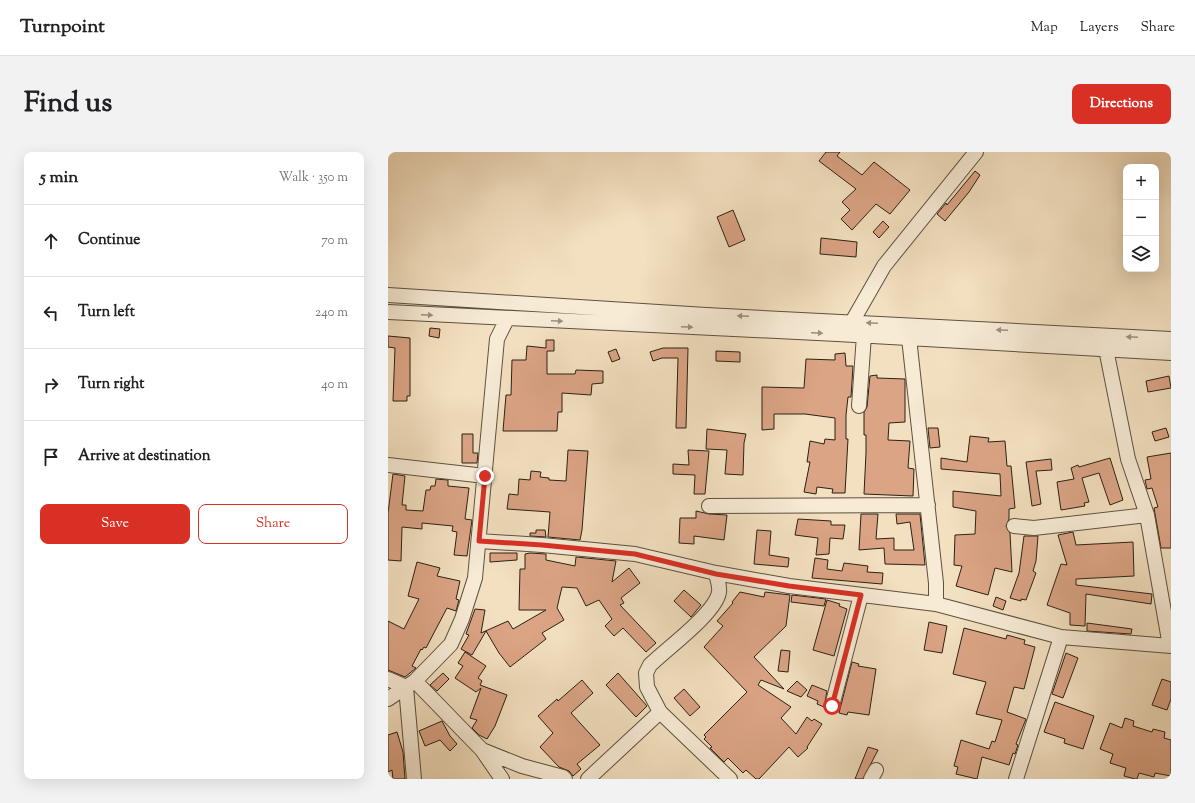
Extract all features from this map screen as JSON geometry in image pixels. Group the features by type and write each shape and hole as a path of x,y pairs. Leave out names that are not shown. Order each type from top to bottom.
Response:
{"street":[{"path":"852,322 884,266 969,154"},
{"path":"388,295 1171,339"},
{"path":"388,312 507,319 864,335 1171,353"},
{"path":"388,699 410,684 450,644 462,619 475,578 497,339 507,319"},
{"path":"859,406 864,335"},
{"path":"909,338 936,582 936,604"},
{"path":"479,541 542,545 635,554 716,574 789,586 936,604 1061,637 1170,646 1147,515 1128,459 1106,350"},
{"path":"388,464 485,476"},
{"path":"709,506 928,505"},
{"path":"1014,526 1034,528 1147,515"},
{"path":"716,574 719,591 716,601 704,616 650,665 646,673 647,686 660,712 730,779"},
{"path":"832,706 861,595"},
{"path":"1016,779 1061,637"},
{"path":"388,679 410,684 482,750 502,779"},
{"path":"410,684 414,779"},
{"path":"588,779 660,712"},
{"path":"482,750 522,766 563,777 565,779"}],"building":[{"path":"826,152 840,152 837,156 862,175 874,162 910,190 890,214 876,204 852,230 841,219 850,210 842,202 856,189 819,161"},
{"path":"975,171 980,175 969,192 945,221 937,214 946,203 947,205"},
{"path":"733,210 745,240 729,247 717,217"},
{"path":"883,221 889,227 879,238 873,232"},
{"path":"821,238 857,242 856,257 820,254"},
{"path":"430,328 440,329 439,338 429,336"},
{"path":"388,336 410,338 410,396 407,396 407,401 393,401 395,348 388,347"},
{"path":"546,340 554,340 554,351 547,351 547,374 575,374 576,370 603,371 603,383 592,384 591,395 562,393 562,412 558,412 557,431 503,431 506,395 511,395 512,360 526,360 527,346 546,348"},
{"path":"663,348 688,348 686,428 676,428 678,358 662,358 653,361 650,352"},
{"path":"616,349 620,359 612,362 608,352"},
{"path":"716,351 740,352 740,362 716,361"},
{"path":"845,353 846,366 853,366 851,397 848,397 846,415 846,439 848,439 845,493 832,493 833,489 817,487 816,494 804,492 810,462 807,462 810,441 824,444 825,439 835,440 835,418 805,414 774,414 774,429 762,430 762,387 804,388 806,359 835,360 835,354"},
{"path":"877,375 877,378 905,379 905,422 889,423 888,440 910,441 908,468 914,469 913,496 864,494 866,435 864,435 864,412 867,407 870,376"},
{"path":"1169,376 1171,388 1148,392 1146,381"},
{"path":"928,428 938,428 940,447 930,448"},
{"path":"1166,428 1169,437 1155,441 1152,432"},
{"path":"707,429 746,434 744,443 743,475 725,474 727,450 706,449"},
{"path":"462,434 473,434 473,453 478,453 477,463 462,463"},
{"path":"970,436 989,438 988,442 1005,441 1007,466 1011,466 1015,508 1009,509 1009,519 1006,526 1010,533 1012,572 995,568 988,595 956,586 962,566 954,565 955,535 975,534 976,511 953,507 953,491 1001,496 1000,474 941,469 941,458 967,462"},
{"path":"568,450 588,451 580,540 548,537 550,512 507,509 509,494 518,495 519,479 530,480 531,471 541,472 540,477 549,478 549,480 566,481"},
{"path":"688,450 709,451 705,494 694,494 695,475 673,474 673,464 689,465"},
{"path":"1171,453 1171,548 1161,548 1154,508 1158,507 1152,488 1147,489 1145,480 1151,479 1147,457"},
{"path":"1110,458 1123,500 1110,505 1099,473 1082,478 1089,502 1084,503 1085,506 1061,510 1057,482 1074,479 1071,468"},
{"path":"1051,459 1052,470 1036,471 1041,504 1032,506 1026,462"},
{"path":"393,474 405,476 402,505 406,505 406,510 423,511 426,490 430,490 431,486 435,486 436,479 448,480 448,486 469,488 465,519 472,520 467,556 454,555 457,532 452,531 453,526 422,523 422,529 402,527 401,561 388,560 388,513"},
{"path":"696,511 709,514 727,515 724,540 694,536 694,544 679,543 680,518 696,518"},
{"path":"861,514 878,514 876,539 894,538 894,550 914,550 910,522 897,524 896,514 920,514 925,565 885,564 884,548 859,550"},
{"path":"798,519 831,521 831,525 845,525 843,539 830,538 829,554 816,555 818,538 795,535"},
{"path":"536,530 545,530 546,537 530,536 530,533 536,533"},
{"path":"757,530 771,531 769,555 789,558 788,567 754,564"},
{"path":"1073,532 1076,545 1133,542 1134,576 1076,579 1076,585 1152,594 1151,604 1086,594 1085,626 1070,625 1070,613 1047,605 1061,564 1067,565 1058,535"},
{"path":"1024,536 1038,536 1036,561 1033,571 1036,573 1026,600 1021,599 1021,601 1010,598 1019,573"},
{"path":"490,553 517,553 517,560 490,562"},
{"path":"525,554 546,554 546,560 575,566 576,557 616,561 612,582 629,568 640,583 621,598 624,603 620,605 656,643 646,652 623,628 614,636 605,626 612,619 599,600 586,606 577,588 562,587 557,608 564,620 542,633 546,639 510,667 499,653 486,631 472,655 461,649 469,635 466,634 475,609 485,610 481,633 508,621 513,629 546,610 519,610 520,569 525,569"},
{"path":"815,558 828,560 827,569 842,571 844,563 868,566 867,572 883,573 882,584 812,578"},
{"path":"417,562 440,568 437,576 460,581 456,599 459,600 456,611 447,608 426,648 424,647 422,650 421,649 412,666 416,668 405,677 388,670 388,621 404,629 419,599 408,596"},
{"path":"684,590 701,605 691,617 674,601"},
{"path":"740,592 764,597 765,592 790,595 786,626 754,657 784,689 761,680 758,685 791,707 781,718 796,734 807,717 812,721 814,719 822,724 807,747 808,748 798,757 789,747 759,779 756,779 746,770 743,773 728,758 724,762 710,748 712,747 704,739 706,737 704,735 747,692 704,647 723,626 717,621 733,603 732,602"},
{"path":"792,595 826,599 824,606 791,602"},
{"path":"996,597 1006,601 1003,610 993,606"},
{"path":"827,600 840,604 839,606 847,609 834,656 813,650"},
{"path":"929,622 947,626 942,653 924,650"},
{"path":"1087,623 1132,629 1131,634 1087,631"},
{"path":"964,628 1006,639 1007,635 1025,640 1024,644 1035,647 1024,689 1014,687 1007,712 1026,719 1016,744 1018,745 1015,754 1013,753 1009,765 982,757 977,779 956,774 958,767 954,766 961,740 989,749 992,741 995,742 1002,720 976,714 986,682 953,674"},
{"path":"781,650 790,651 788,672 778,671"},
{"path":"465,652 486,666 478,678 482,681 480,685 507,695 495,726 487,739 479,735 472,728 477,720 470,718 481,688 476,692 455,678 463,666 458,663"},
{"path":"1066,653 1078,658 1063,698 1052,694"},
{"path":"852,662 859,664 858,666 876,669 869,715 848,712 847,715 839,713"},
{"path":"443,673 449,679 437,691 430,685"},
{"path":"618,673 647,706 636,717 606,685"},
{"path":"1162,679 1171,682 1171,699 1167,710 1152,705"},
{"path":"582,680 593,693 571,713 600,745 577,764 581,769 573,776 569,771 559,767 540,747 553,733 538,716"},
{"path":"797,681 807,690 801,697 787,691"},
{"path":"812,685 827,691 824,707 817,704 818,701 807,696"},
{"path":"684,689 700,707 690,716 674,698"},
{"path":"1055,702 1094,716 1083,749 1064,743 1065,739 1044,732"},
{"path":"1125,718 1134,721 1133,726 1152,732 1153,729 1165,732 1164,738 1171,740 1171,776 1155,773 1154,777 1139,773 1137,779 1135,779 1124,776 1126,768 1110,763 1113,754 1100,749 1110,723 1122,728"},
{"path":"442,721 450,736 457,744 450,751 440,740 425,746 419,731"},
{"path":"397,732 403,752 405,779 393,779 392,770 388,772 388,735"},
{"path":"868,747 878,750 863,779 855,779"}],"route":[{"path":"485,476 479,541 542,545 635,554 716,574 789,586 861,595 832,706"}]}
